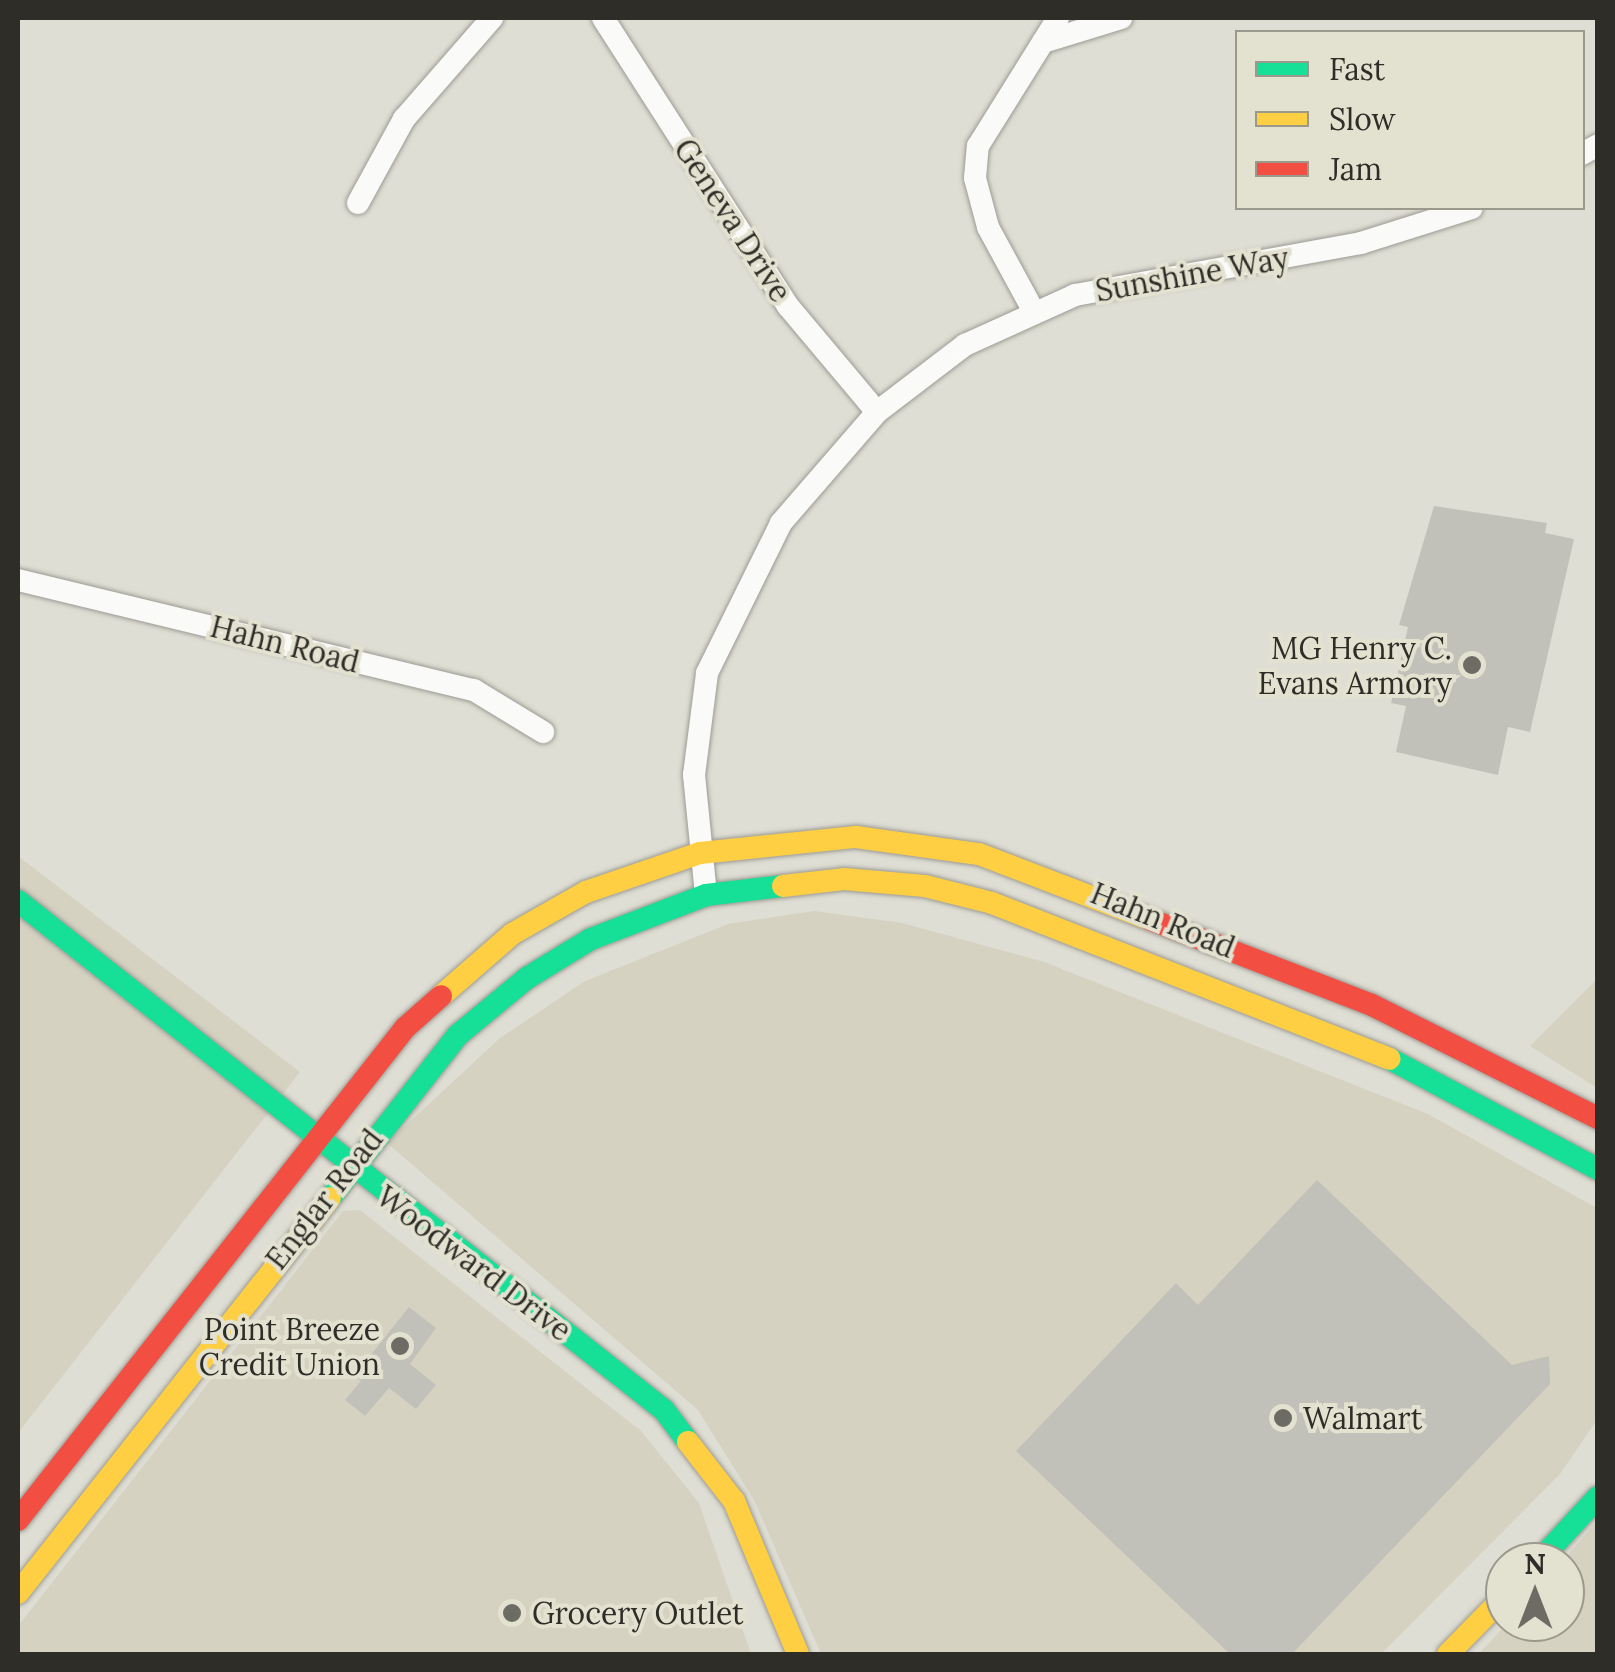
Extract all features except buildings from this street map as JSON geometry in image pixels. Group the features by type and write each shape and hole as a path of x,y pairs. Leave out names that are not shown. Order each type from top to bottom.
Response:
{"main road":[{"name":"Hahn Road","path":"700,852 856,838 979,854 1372,1005 1598,1118"},
{"name":"Englar Road","path":"18,1520 405,1028 512,934 586,892 700,852"},
{"name":"Hahn Road","path":"706,895 844,879 925,886 992,902 1356,1043 1528,1126 1598,1170"},
{"name":"Englar Road","path":"18,1594 348,1168 458,1035 527,978 591,940 706,895"},
{"name":"Woodward Drive","path":"18,902 316,1143 684,1430 734,1501 798,1654"},
{"path":"1556,1542 1598,1497"},
{"path":"1448,1654 1485,1616"}],"street":[{"path":"358,204 404,119 492,18"},
{"name":"Geneva Drive","path":"603,18 776,289 878,412"},
{"path":"1032,310 988,227 975,178 978,146 1058,18"},
{"path":"1043,42 1121,18"},
{"name":"Sunshine Way","path":"706,895 694,743 720,638 780,523 878,412 966,344 1032,310 1127,280 1361,243 1466,210"},
{"name":"Hahn Road","path":"18,580 474,690 543,732"}],"shaded area":[{"path":"18,856 300,1072 18,1433"},
{"path":"814,911 902,923 1044,962 1428,1114 1597,1208 1597,1420 1560,1474 1492,1542 1485,1542 1485,1549 1381,1654 821,1654 754,1500 698,1410 387,1143 500,1038 585,981 728,924"},
{"path":"1597,979 1597,1088 1530,1046"},
{"path":"360,1210 641,1431 699,1503 751,1654 18,1654 18,1626 343,1211"},
{"path":"1597,1521 1597,1654 1479,1654 1490,1642 1585,1642 1585,1542 1579,1542"}],"traffic: fast":[{"path":"330,1198 458,1035 527,978 591,939 706,895 783,886"},
{"path":"18,901 664,1410 688,1442"},
{"path":"1390,1059 1598,1169"},
{"path":"1556,1542 1598,1497"}],"traffic: slow":[{"path":"441,996 512,934 586,892 700,853 856,837 979,854 1149,919"},
{"path":"783,886 844,879 925,886 992,903 1390,1059"},
{"path":"18,1593 330,1198"},
{"path":"688,1442 734,1501 798,1654"},
{"path":"1448,1654 1485,1616"}],"traffic: jam":[{"path":"1149,919 1372,1005 1598,1118"},
{"path":"18,1520 405,1028 441,996"}],"place":[{"name":"MG Henry C. Evans Armory","path":"1472,665"},
{"name":"Point Breeze Credit Union","path":"400,1346"},
{"name":"Walmart","path":"1283,1418"},
{"name":"Grocery Outlet","path":"512,1613"}]}
